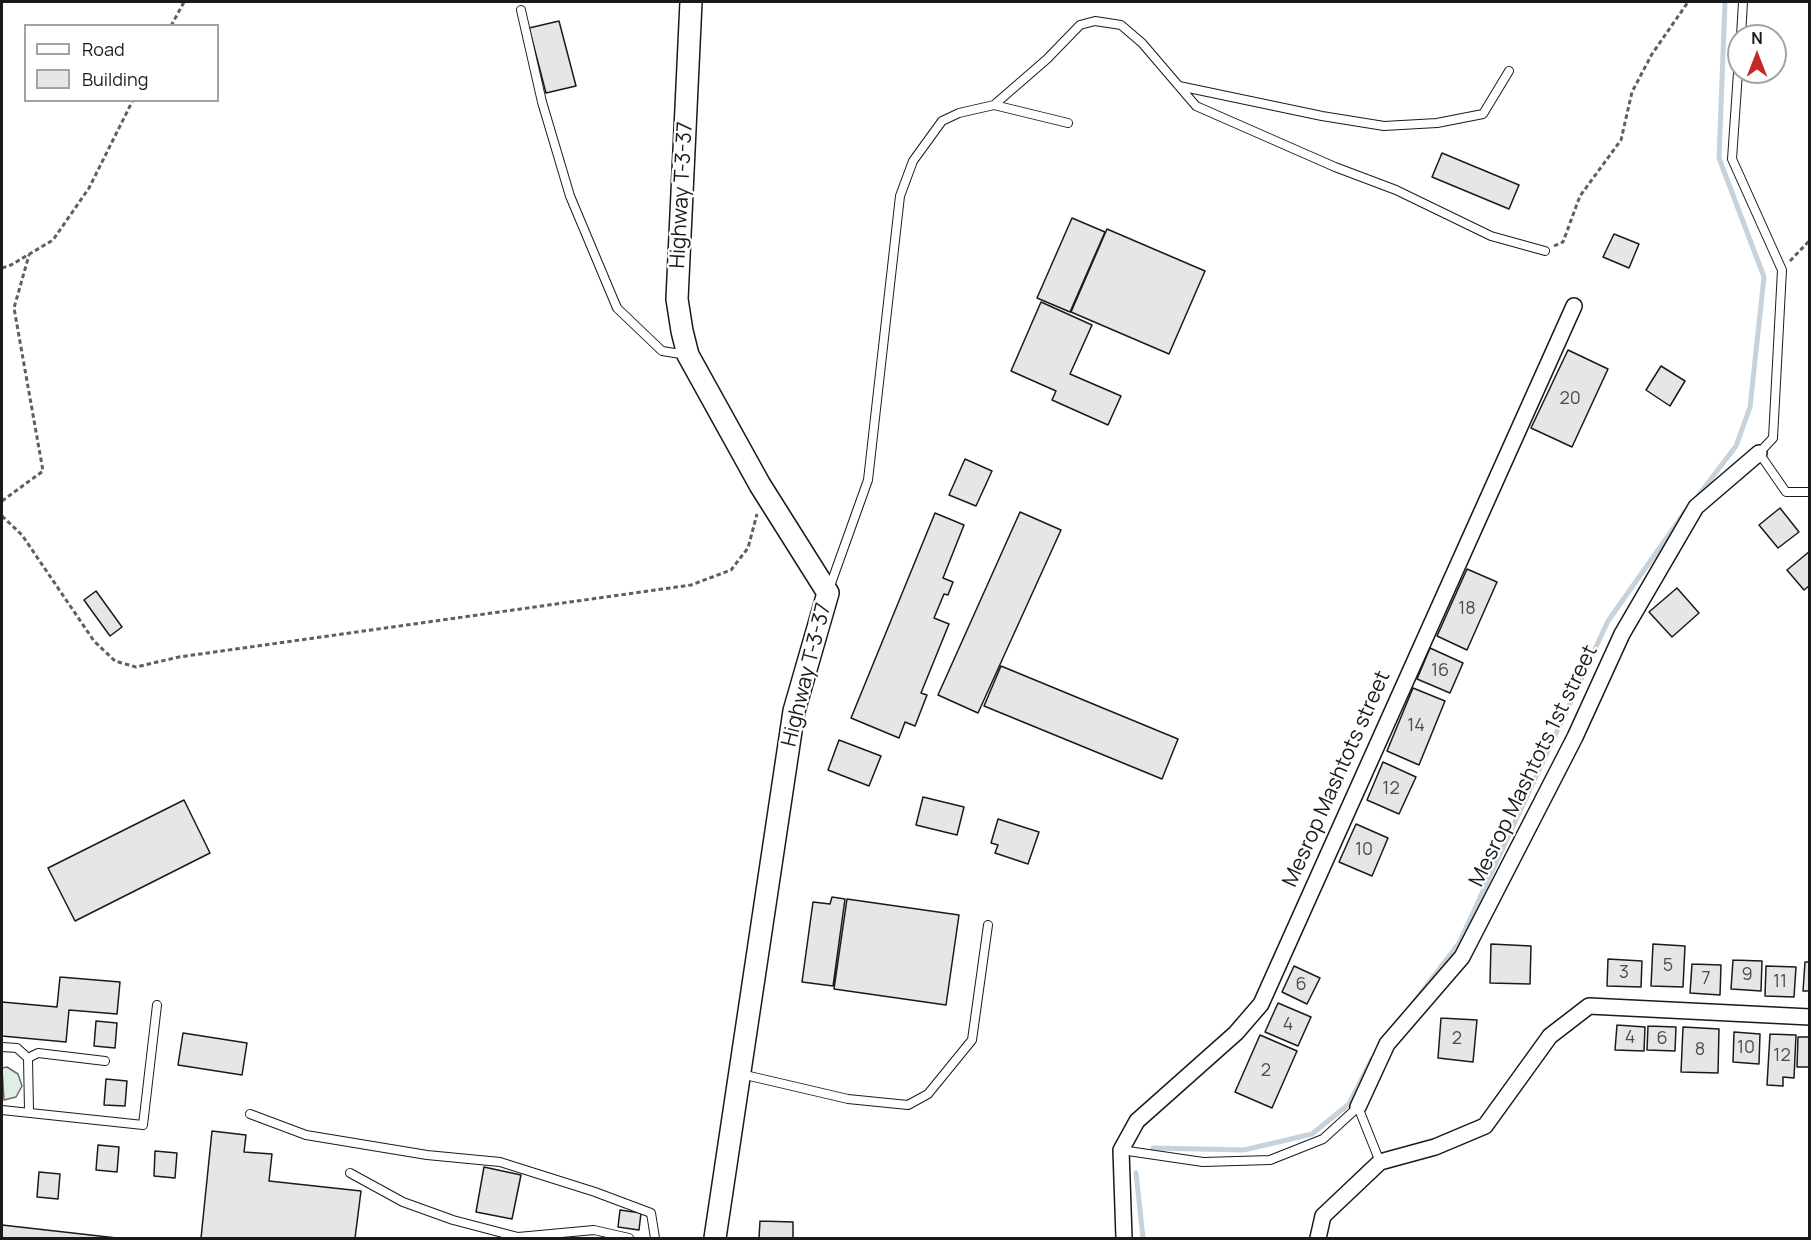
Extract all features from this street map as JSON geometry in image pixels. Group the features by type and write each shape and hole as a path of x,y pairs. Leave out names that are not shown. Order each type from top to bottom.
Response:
{"main road":[{"name":"Highway T-3-37","path":"691,2 677,299 688,355 760,485 828,593 794,711 715,1239"}],"street":[{"name":"Mesrop Mashtots street","path":"1121,1150 1137,1121 1236,1033 1261,1004 1574,306"},
{"name":"Mesrop Mashtots 1st street","path":"1358,1107 1387,1044 1462,957 1575,737 1622,634 1696,507 1759,453"},
{"path":"1318,1239 1323,1216 1380,1162 1435,1147 1485,1126 1550,1035 1589,1006 1809,1017"},
{"path":"1121,1150 1124,1239"}],"lane":[{"path":"1742,24 1743,2"},
{"path":"521,10 542,102 570,196 617,308 662,351 688,355"},
{"path":"994,105 1047,59 1080,25 1095,21 1121,25 1142,43 1196,106 1335,167 1396,190 1491,236 1545,251"},
{"path":"1179,86 1322,116 1384,126 1437,123 1483,114 1509,70"},
{"path":"1737,84 1732,159 1782,270 1773,438 1759,453 1786,492 1809,492"},
{"path":"828,593 868,480 900,196 913,161 942,121 958,113 994,105 1068,123"},
{"path":"740,1074 848,1099 908,1105 928,1094 972,1040 988,925"},
{"path":"2,1110 29,1111 142,1125 157,1005"},
{"path":"2,1047 18,1048 28,1058 29,1111"},
{"path":"28,1058 38,1053 105,1061"},
{"path":"1121,1150 1203,1162 1270,1160 1323,1139 1358,1107 1380,1162"},
{"path":"250,1114 306,1135 427,1155 500,1162 595,1192 651,1213 655,1239"},
{"path":"350,1173 404,1202 453,1220 518,1237 594,1230 629,1239"}],"path":[{"path":"172,24 184,2"},
{"path":"1545,251 1563,242 1580,196 1621,140 1632,92 1652,54 1688,2"},
{"path":"2,268 11,266 53,240 83,197 132,102"},
{"path":"1782,270 1809,240"},
{"path":"2,501 43,471 14,308 29,255"},
{"path":"2,516 22,535 94,641 115,661 136,668 179,657 691,585 731,570 748,548 757,512 760,485"}],"green space":[{"path":"7,1067 18,1074 22,1086 16,1097 4,1100 2,1068"}],"building":[{"path":"559,21 576,86 546,93 529,28"},
{"path":"1442,153 1519,185 1509,209 1432,177"},
{"path":"1072,218 1105,232 1070,312 1037,298"},
{"path":"1107,229 1205,271 1169,354 1071,312"},
{"path":"1614,234 1639,244 1629,268 1603,257"},
{"path":"1041,302 1092,325 1070,374 1121,396 1108,425 1052,400 1056,391 1011,371"},
{"path":"1568,350 1608,369 1572,447 1531,428"},
{"path":"1661,366 1685,381 1670,406 1646,390"},
{"path":"965,459 992,471 976,506 949,495"},
{"path":"1780,508 1799,532 1778,548 1759,525"},
{"path":"1020,512 1061,530 978,713 938,695"},
{"path":"935,513 964,525 943,578 953,582 948,595 944,594 934,618 949,624 921,693 927,695 915,726 905,722 899,738 851,718"},
{"path":"1810,551 1810,585 1804,590 1787,570"},
{"path":"1467,569 1497,582 1467,650 1437,636"},
{"path":"1677,588 1699,613 1672,637 1649,612"},
{"path":"96,591 122,627 110,636 84,600"},
{"path":"1430,648 1463,663 1450,693 1417,679"},
{"path":"1001,666 1178,739 1162,779 984,706"},
{"path":"1413,688 1445,701 1419,765 1387,751"},
{"path":"839,740 881,756 869,786 828,770"},
{"path":"1383,762 1416,777 1399,814 1367,800"},
{"path":"923,797 964,807 957,835 916,825"},
{"path":"184,800 210,853 75,921 48,868"},
{"path":"998,819 1039,832 1028,864 995,853 998,845 991,843"},
{"path":"1356,824 1388,838 1372,876 1339,862"},
{"path":"832,897 845,899 833,986 802,982 813,902 830,904"},
{"path":"847,899 959,915 946,1005 834,989"},
{"path":"1491,944 1531,946 1530,984 1490,983"},
{"path":"1653,944 1685,946 1683,987 1651,986"},
{"path":"1608,959 1642,961 1641,987 1607,986"},
{"path":"1733,960 1762,961 1761,991 1731,989"},
{"path":"1805,962 1810,962 1810,991 1803,991"},
{"path":"1692,964 1721,965 1720,995 1690,993"},
{"path":"1294,966 1320,978 1307,1004 1282,992"},
{"path":"1766,966 1796,967 1794,997 1765,996"},
{"path":"60,977 120,982 117,1014 69,1010 66,1042 2,1036 2,1002 57,1007"},
{"path":"1278,1003 1311,1017 1298,1046 1265,1032"},
{"path":"1441,1018 1477,1020 1473,1062 1438,1058"},
{"path":"96,1021 117,1023 115,1048 94,1046"},
{"path":"1617,1025 1645,1027 1644,1051 1615,1050"},
{"path":"1648,1026 1676,1027 1675,1051 1647,1050"},
{"path":"1683,1027 1719,1029 1718,1073 1681,1072"},
{"path":"1734,1032 1760,1034 1759,1064 1733,1062"},
{"path":"183,1033 247,1043 242,1075 178,1065"},
{"path":"1770,1034 1796,1035 1794,1078 1783,1077 1783,1086 1767,1085"},
{"path":"1260,1035 1297,1051 1272,1108 1235,1092"},
{"path":"1798,1037 1810,1037 1810,1067 1797,1067"},
{"path":"106,1079 127,1081 125,1106 104,1105"},
{"path":"212,1131 246,1135 244,1152 272,1154 269,1181 361,1191 355,1238 201,1238"},
{"path":"98,1145 119,1147 117,1172 96,1170"},
{"path":"155,1151 177,1153 175,1178 154,1176"},
{"path":"484,1167 521,1175 512,1219 476,1212"},
{"path":"39,1172 60,1174 58,1199 37,1197"},
{"path":"620,1210 641,1213 639,1230 618,1227"},
{"path":"760,1221 793,1222 793,1238 759,1238"},
{"path":"2,1225 117,1238 2,1238"}],"waterway":[{"path":"1695,500 1736,446 1750,407 1764,277 1719,158 1725,2"},
{"path":"1415,1001 1459,943 1608,621 1685,512"},
{"path":"1153,1148 1244,1150 1312,1134 1349,1104 1372,1059"},
{"path":"1136,1173 1143,1238"}]}
